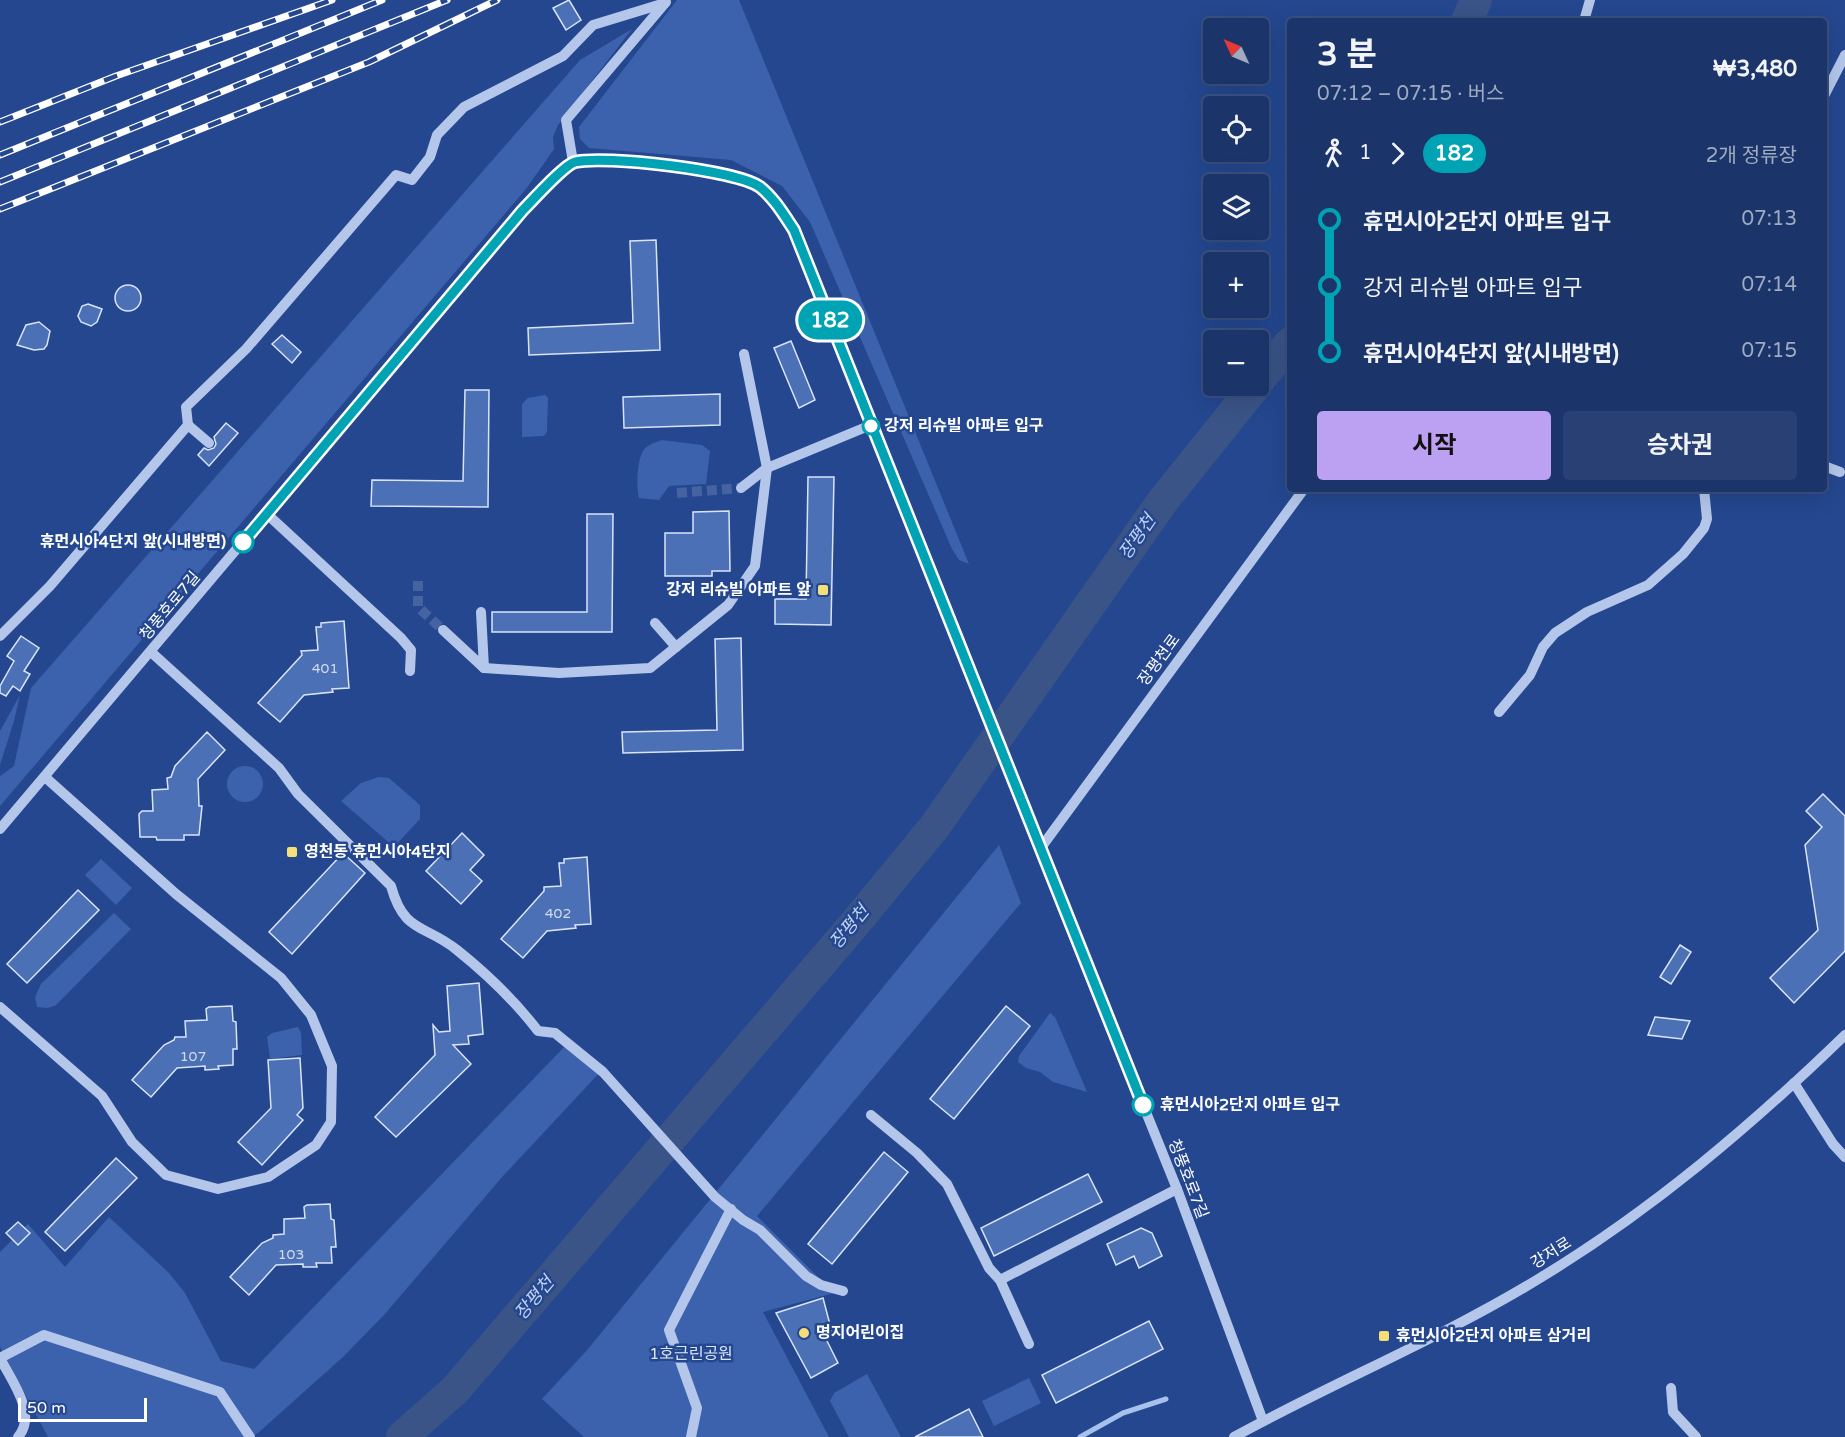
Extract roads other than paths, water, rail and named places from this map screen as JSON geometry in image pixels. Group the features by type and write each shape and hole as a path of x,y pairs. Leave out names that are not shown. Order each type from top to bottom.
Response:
{"street":[{"path":"1585,18 1590,0"},
{"path":"667,1 566,120 573,162 600,160 696,169 734,176 759,187 777,205 794,230 871,425 767,468 741,488"},
{"path":"209,443 188,425 186,407 246,349 396,175 412,180 430,157 437,135 465,107 563,56 593,25 667,1"},
{"path":"1827,90 1845,55"},
{"name":"청풍호로7길","path":"0,829 522,211 573,162"},
{"path":"443,630 484,668 559,672 650,668 728,604 755,566 767,468 744,354"},
{"path":"0,636 50,585 188,425"},
{"name":"청풍호로7길","path":"871,425 960,641 1040,849 1177,1189 1263,1421"},
{"path":"1827,467 1840,472"},
{"name":"장평천로","path":"1040,849 1302,492"},
{"path":"1499,712 1530,675 1543,647 1555,633 1587,612 1648,585 1683,554 1704,528 1707,519 1704,492"},
{"path":"267,513 411,650 410,671"},
{"path":"481,612 484,668"},
{"path":"655,623 676,647"},
{"path":"151,652 279,768 298,794 390,886 396,905 411,924 456,948 514,1003 538,1031 555,1033 603,1072 715,1197 743,1220 760,1230 806,1276 820,1284 843,1291"},
{"path":"0,1007 102,1096 132,1142 166,1175 218,1189 268,1177 316,1145 331,1122 332,1066 311,1015 281,978 176,894 45,777"},
{"name":"강저로","path":"1234,1437 1479,1312 1598,1242 1680,1182 1794,1083 1845,1035"},
{"path":"1794,1083 1833,1144 1845,1157"},
{"path":"871,1115 917,1153 947,1184 989,1268 1000,1280 1029,1344"},
{"path":"1000,1280 1177,1189"},
{"path":"692,1437 697,1408 669,1330 731,1209"},
{"path":"18,1437 24,1425 26,1409 0,1358 44,1335 220,1392 250,1437"},
{"path":"1671,1388 1673,1412 1696,1437"}],"waterway":[{"name":"장평천","path":"1468,18 1476,0"},
{"name":"장평천","path":"1269,368 1287,347"},
{"name":"장평천","path":"402,1437 455,1390 857,921 935,826 1162,502 1247,396"},
{"path":"1080,1437 1123,1413 1166,1399"}],"tunnel":[{"path":"677,493 741,488"},
{"path":"418,581 418,607 443,630"}],"railway":[{"path":"0,122 116,76 332,0"},
{"path":"0,155 382,0"},
{"path":"0,182 447,0"},
{"path":"0,209 369,62 497,0"}],"place":[{"name":"강저 리슈빌 아파트 입구","path":"871,426"},
{"name":"휴먼시아4단지 앞(시내방면)","path":"243,542"},
{"name":"강저 리슈빌 아파트 앞","path":"823,590"},
{"name":"영천동 휴먼시아4단지","path":"292,852"},
{"name":"휴먼시아2단지 아파트 입구","path":"1143,1105"},
{"name":"명지어린이집","path":"804,1333"},
{"name":"휴먼시아2단지 아파트 삼거리","path":"1384,1336"}],"park label":[{"name":"1호근린공원","path":"691,1354"}]}
